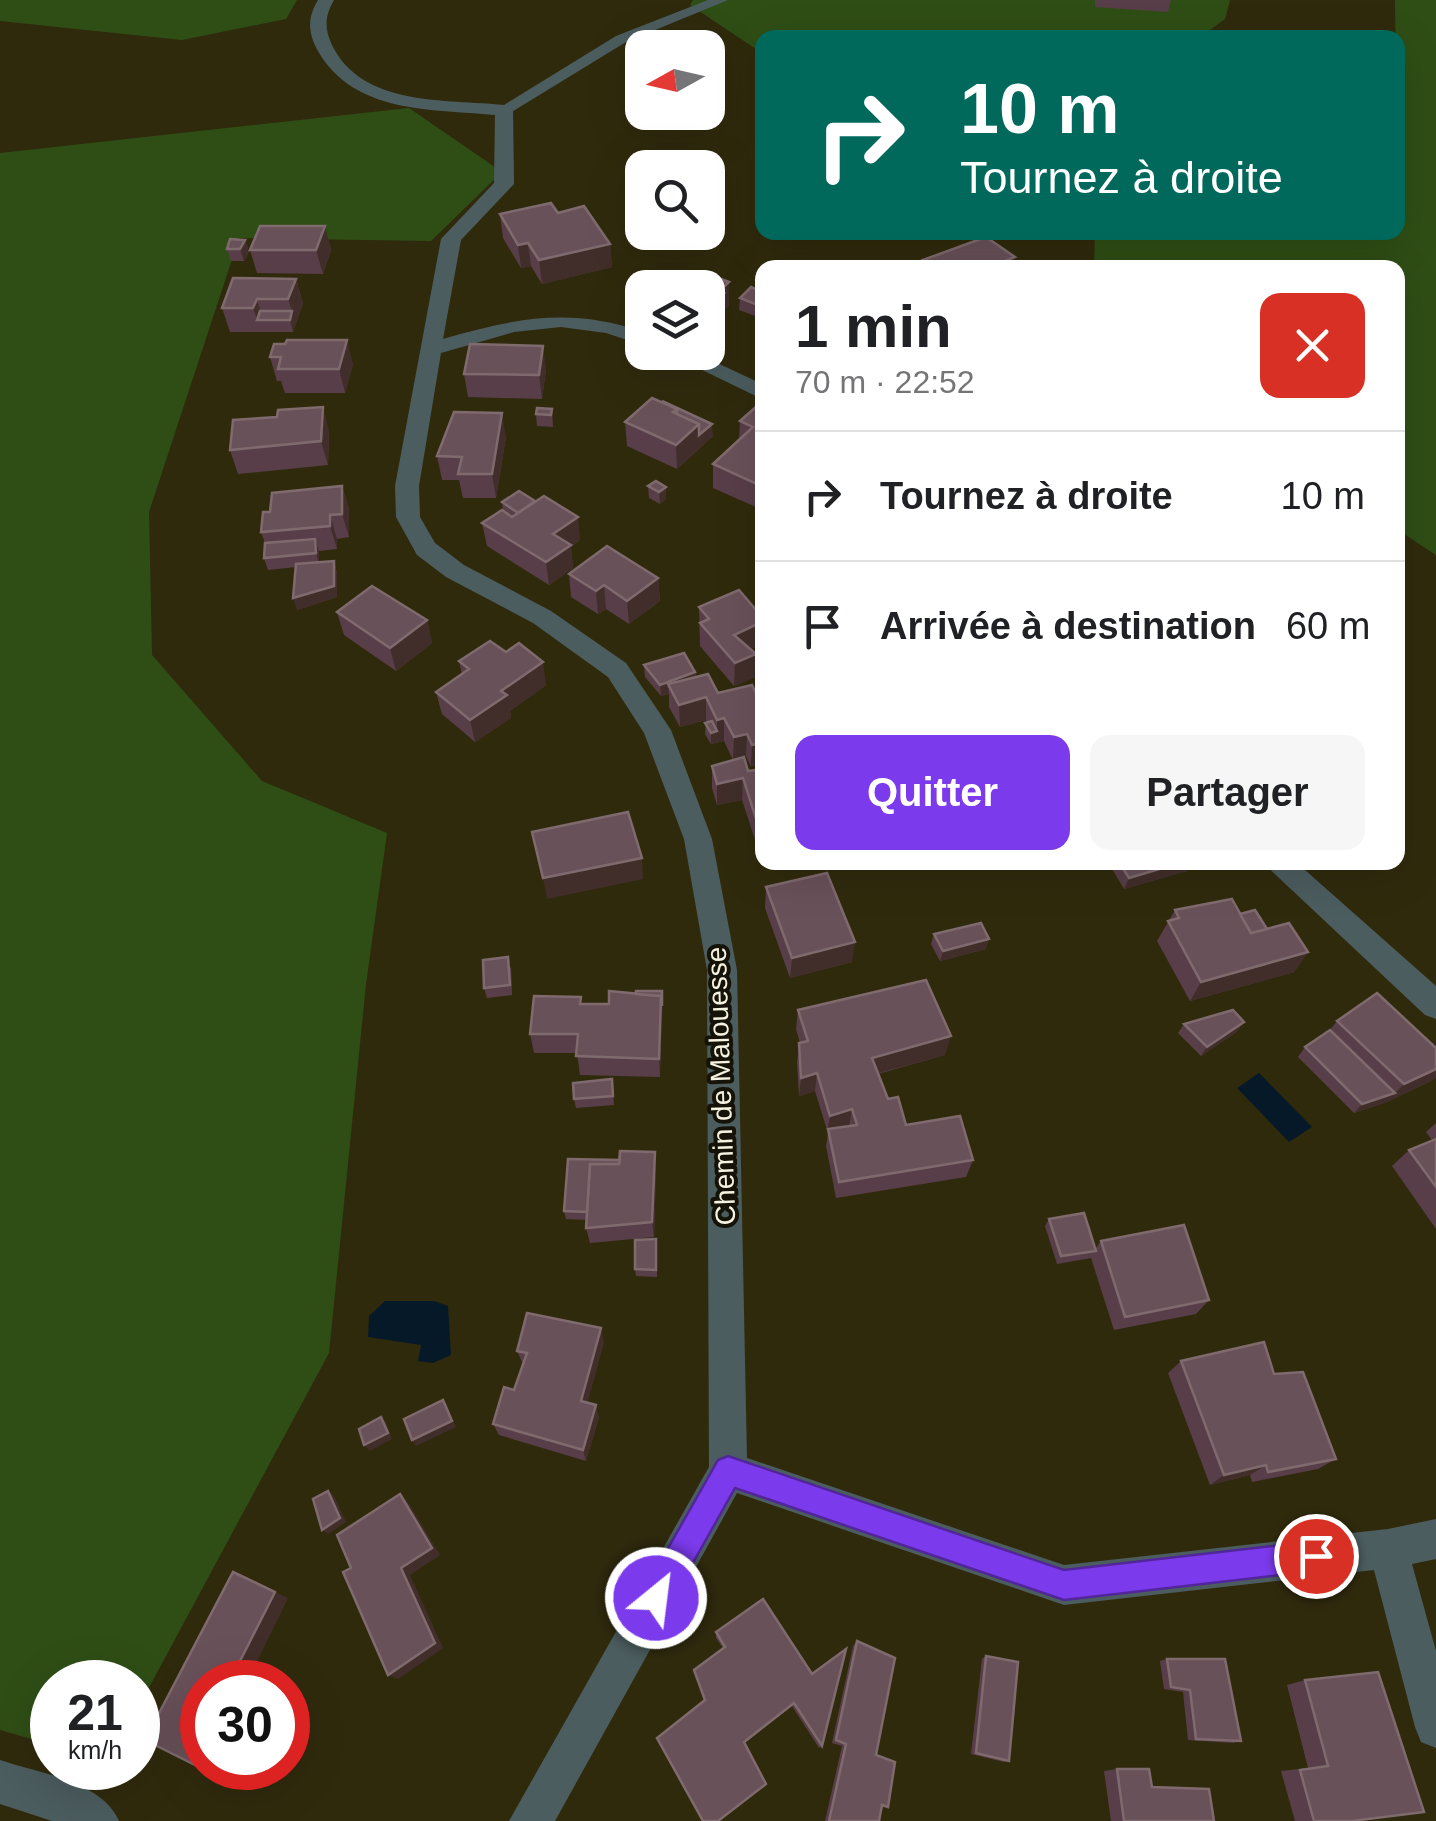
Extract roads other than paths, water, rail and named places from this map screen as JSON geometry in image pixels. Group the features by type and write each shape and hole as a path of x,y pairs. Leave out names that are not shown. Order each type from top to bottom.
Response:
{"street":[{"path":"326,0 316,17 317,31 331,62 348,82 375,94 504,110"},
{"name":"Chemin de Malouesse","path":"504,110 504,184 451,239 407,486 408,517 426,549 455,571 542,617 617,670 657,730 698,839 722,970 728,1471 532,1821"},
{"path":"432,349 536,319 574,319 625,334"},
{"path":"714,370 755,389"},
{"path":"1285,870 1436,1004"},
{"path":"728,1471 1064,1585 1388,1549 1436,1539"},
{"path":"1388,1549 1436,1727"},
{"path":"0,1782 81,1809 97,1821"}],"lane":[{"path":"504,110 620,39 722,0"}],"water":[{"path":"1259,1073 1312,1127 1289,1142 1237,1088"},
{"path":"385,1301 434,1301 448,1306 451,1355 433,1363 418,1361 421,1345 368,1337 369,1316"}]}
